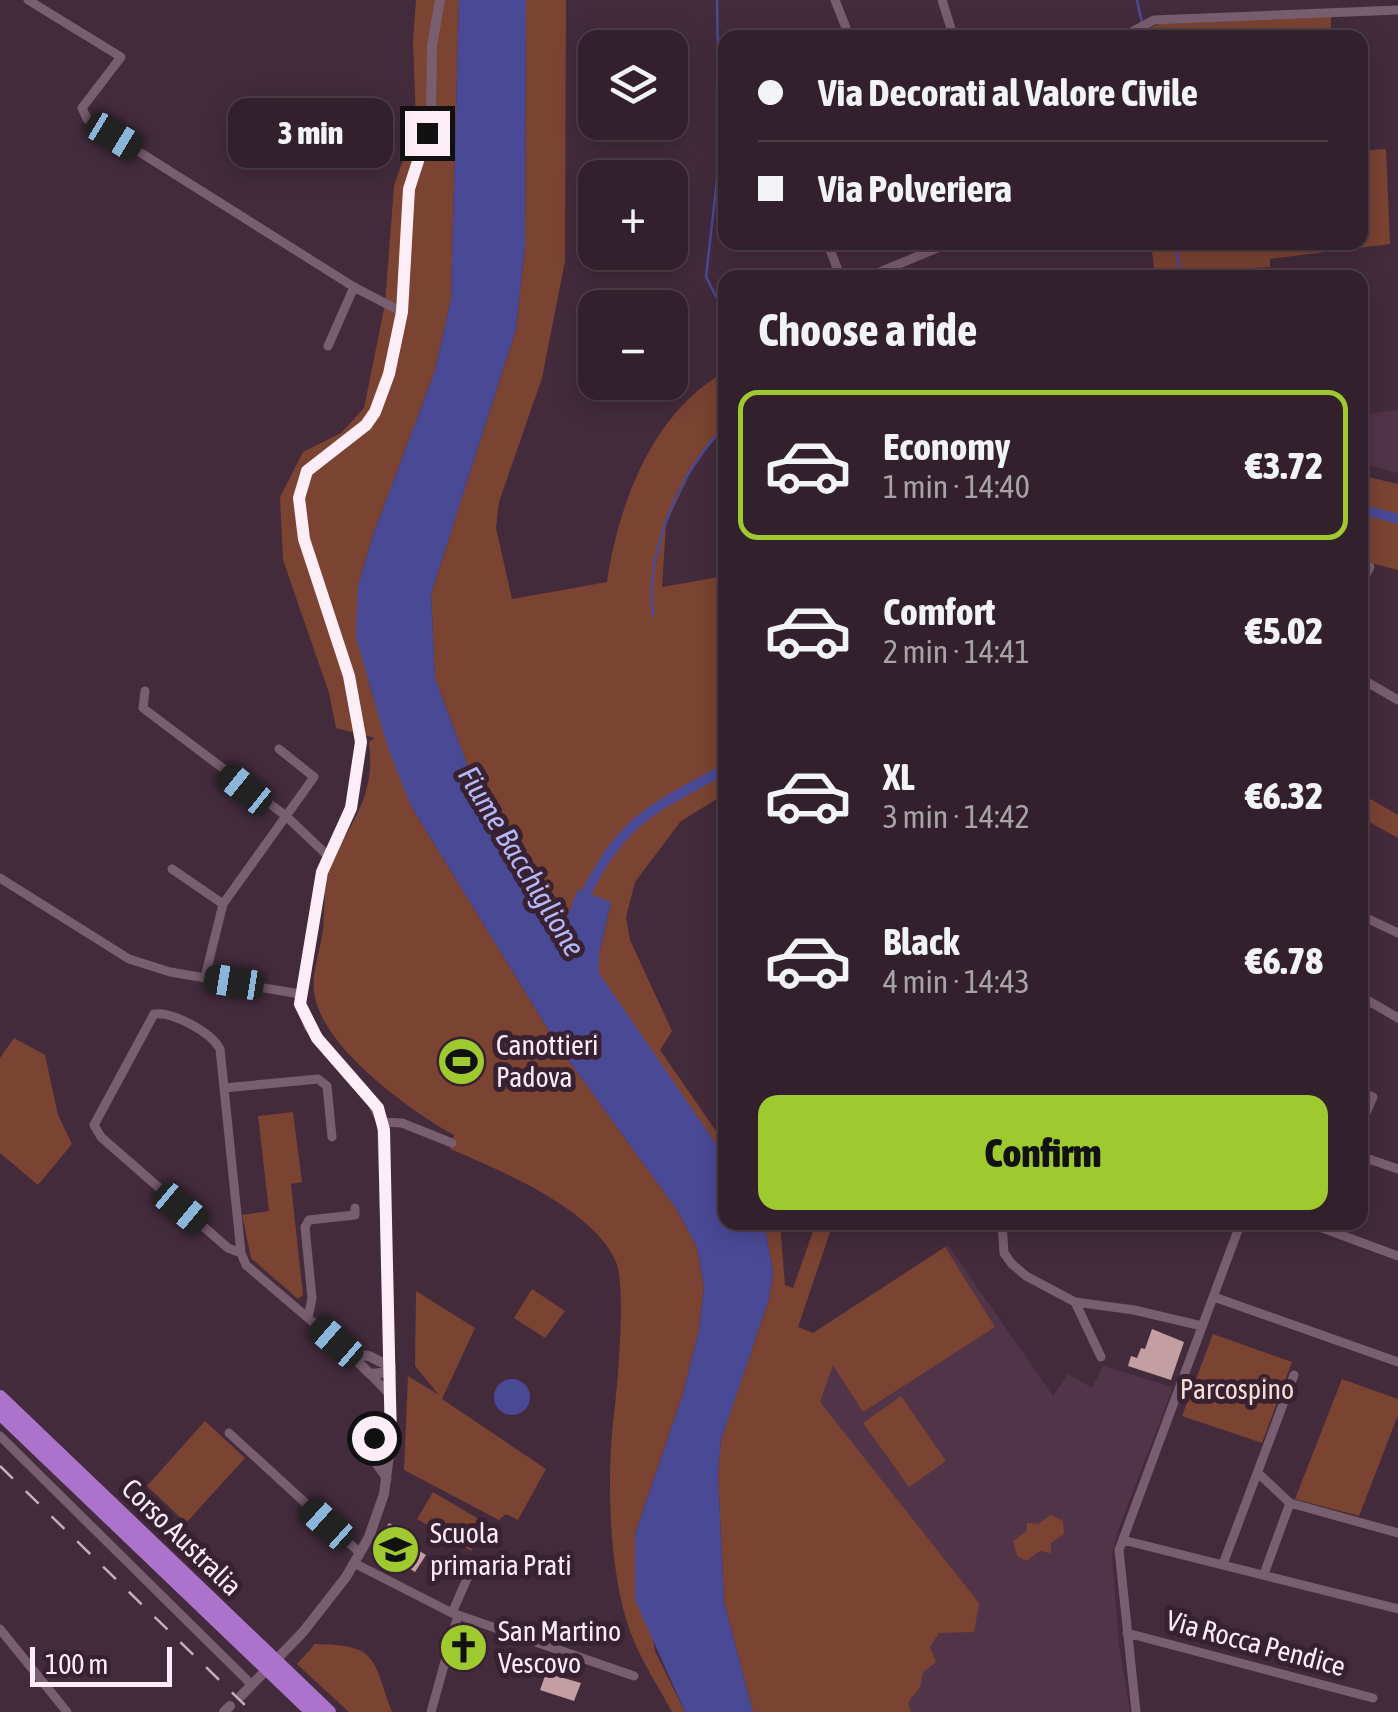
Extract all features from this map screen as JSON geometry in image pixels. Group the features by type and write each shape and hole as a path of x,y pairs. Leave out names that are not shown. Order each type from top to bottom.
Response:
{"highway":[{"name":"Corso Australia","path":"0,1397 261,1655"},
{"name":"Corso Australia","path":"0,1413 261,1655 329,1712"},
{"name":"Corso Australia","path":"280,1672 312,1712"}],"street":[{"path":"28,0 121,57 82,108 87,120 354,287 402,312"},
{"path":"242,1696 316,1617 357,1558 377,1519 388,1480 391,1370 382,1122 369,1096 309,1027 302,1014 300,994 328,856 351,808 361,742 349,676 304,539 299,498 307,471 356,435 375,412 389,374 402,312 409,189 431,111 432,46 440,0"},
{"path":"835,0 847,30"},
{"path":"942,0 951,30"},
{"path":"1294,0 1294,14"},
{"path":"1132,30 1154,20 1398,10"},
{"path":"884,270 933,250"},
{"path":"328,346 354,287"},
{"path":"1368,571 1370,567"},
{"path":"1368,683 1398,700"},
{"path":"146,691 143,708 286,816 328,856"},
{"path":"205,977 223,904 314,777 279,749"},
{"path":"172,869 223,904"},
{"path":"0,878 129,959 300,994"},
{"path":"1368,919 1398,933"},
{"path":"1368,1001 1398,1018"},
{"path":"240,1253 228,1248 157,1187 101,1137 94,1125 154,1014 164,1012 216,1040 240,1253 246,1266 349,1354 391,1396"},
{"path":"224,1088 318,1078 327,1086 332,1136"},
{"path":"382,1122 402,1123 452,1143"},
{"path":"1368,1159 1398,1169"},
{"path":"308,1318 312,1298 305,1227 309,1220 355,1216 355,1208"},
{"path":"1003,1230 1004,1253 1012,1264 1026,1276 1075,1302 1134,1310 1202,1326"},
{"path":"1136,1712 1119,1550 1239,1230"},
{"path":"1328,1230 1398,1256"},
{"path":"1214,1297 1398,1362"},
{"path":"1075,1302 1097,1342 1100,1357"},
{"path":"369,1356 390,1337"},
{"path":"349,1354 369,1356 391,1370"},
{"path":"370,1374 391,1370"},
{"path":"1223,1564 1294,1374"},
{"path":"228,1434 357,1558 455,1614 634,1676"},
{"path":"0,1436 252,1685"},
{"path":"388,1480 365,1448 367,1441 374,1438 391,1444"},
{"path":"1258,1473 1290,1502 1398,1532"},
{"path":"1264,1574 1290,1502"},
{"path":"1122,1540 1398,1609"},
{"path":"432,1712 455,1614 473,1565"},
{"path":"0,1629 67,1712"},
{"name":"Via Rocca Pendice","path":"1127,1633 1372,1698"}],"shaded area":[{"path":"1398,410 1398,473 1368,465 1368,414"},
{"path":"948,1245 1053,1396 1068,1374 1092,1388 1103,1366 1173,1387 1112,1555 1119,1645 1130,1712 891,1712 779,1490 798,1327 814,1333"}],"green space":[{"path":"416,0 459,0 451,299 435,371 372,538 358,586 370,687 411,806 559,1047 677,1210 697,1247 704,1287 699,1330 682,1397 635,1534 655,1651 685,1712 672,1712 644,1662 630,1631 617,1579 610,1490 620,1333 616,1262 605,1243 567,1208 519,1180 450,1149 454,1135 414,1110 349,1054 320,1012 314,991 327,879 366,793 369,742 375,738 336,728 329,693 283,560 280,497 303,452 341,433 364,408 385,304 394,186 416,122"},
{"path":"526,0 566,0 565,261 542,378 499,502 496,528 512,599 607,582 620,522 643,463 678,410 718,377 718,433 690,473 666,524 662,587 718,577 718,798 681,821 635,882 626,917 630,940 672,1031 660,1050 718,1134 718,1147 599,973 599,954 611,902 561,922 524,859 471,788 466,761 435,678 431,594 516,329 525,246"},
{"path":"1331,17 1331,30 1144,30 1160,24"},
{"path":"1386,149 1390,244 1368,247 1368,150"},
{"path":"1152,250 1342,250 1270,259 1270,267 1154,270"},
{"path":"1368,477 1398,484 1398,570 1368,566"},
{"path":"1368,798 1398,815 1398,838 1368,821"},
{"path":"14,1038 45,1055 58,1115 72,1144 38,1185 0,1153 0,1058"},
{"path":"293,1112 302,1182 291,1184 303,1295 298,1299 251,1258 242,1215 269,1211 258,1116"},
{"path":"765,1230 781,1230 785,1285 793,1288 814,1230 831,1230 798,1327 813,1333 945,1247 995,1327 863,1412 833,1365 820,1402 979,1603 974,1632 939,1633 930,1647 936,1662 923,1672 920,1687 908,1703 911,1712 753,1712 724,1602 718,1473 721,1440 769,1299 773,1272"},
{"path":"532,1289 565,1311 545,1338 514,1318"},
{"path":"416,1291 475,1328 442,1399 546,1469 518,1520 506,1514 499,1520 404,1470 408,1376 439,1395 415,1366"},
{"name":"Parcospino","path":"1213,1334 1292,1362 1262,1443 1182,1416"},
{"path":"1342,1379 1398,1399 1398,1415 1359,1516 1295,1499"},
{"path":"901,1396 946,1461 909,1487 863,1423"},
{"path":"205,1421 245,1458 186,1523 147,1486"},
{"path":"433,1492 487,1524 471,1551 417,1519"},
{"path":"1051,1515 1063,1521 1064,1534 1051,1543 1051,1553 1040,1551 1026,1561 1017,1556 1013,1541 1027,1531 1027,1523 1038,1524"},
{"path":"315,1644 351,1647 370,1658 392,1712 349,1712 297,1664"}],"water":[{"name":"Fiume Bacchiglione","path":"459,0 526,0 525,246 516,329 431,594 435,678 466,761 471,787 524,859 561,922 565,923 578,889 611,902 599,954 599,973 718,1147 718,1230 765,1230 773,1272 769,1299 721,1440 718,1473 724,1602 753,1712 685,1712 635,1600 635,1534 682,1397 699,1330 704,1287 697,1247 677,1210 559,1047 411,806 388,748 356,637 358,586 372,538 435,371 451,299"},
{"path":"512,1379 524,1385 530,1397 524,1409 512,1415 500,1409 494,1397 500,1385"}],"building":[{"path":"1152,1329 1184,1342 1171,1380 1128,1366 1131,1356 1137,1358 1141,1348 1145,1349"},
{"name":"Scuola primaria Prati","path":"389,1523 403,1531 398,1538 426,1555 415,1572 374,1546"},
{"name":"San Martino Vescovo","path":"465,1626 478,1631 467,1658 455,1662"},
{"path":"546,1673 581,1683 574,1701 540,1690"}],"waterway":[{"path":"717,0 718,67"},
{"path":"1137,0 1142,23"},
{"path":"717,86 717,179 706,277 718,300"},
{"path":"1176,250 1180,270"},
{"path":"653,615 655,566 669,514 694,466 718,435"},
{"path":"1368,511 1398,519"},
{"name":"Fiume Bacchiglione","path":"581,904 623,836 656,808 718,773"}],"railway":[{"path":"0,1466 252,1712"}],"place":[{"name":"Canottieri Padova","path":"461,1061"},
{"name":"Scuola primaria Prati","path":"395,1549"},
{"name":"San Martino Vescovo","path":"463,1647"}],"route":[{"path":"374,1438 391,1444 384,1130 378,1108 317,1038 300,1004 322,872 351,808 361,742 349,676 304,539 299,498 307,471 366,425 389,374 402,312 409,189 427,133"}]}
